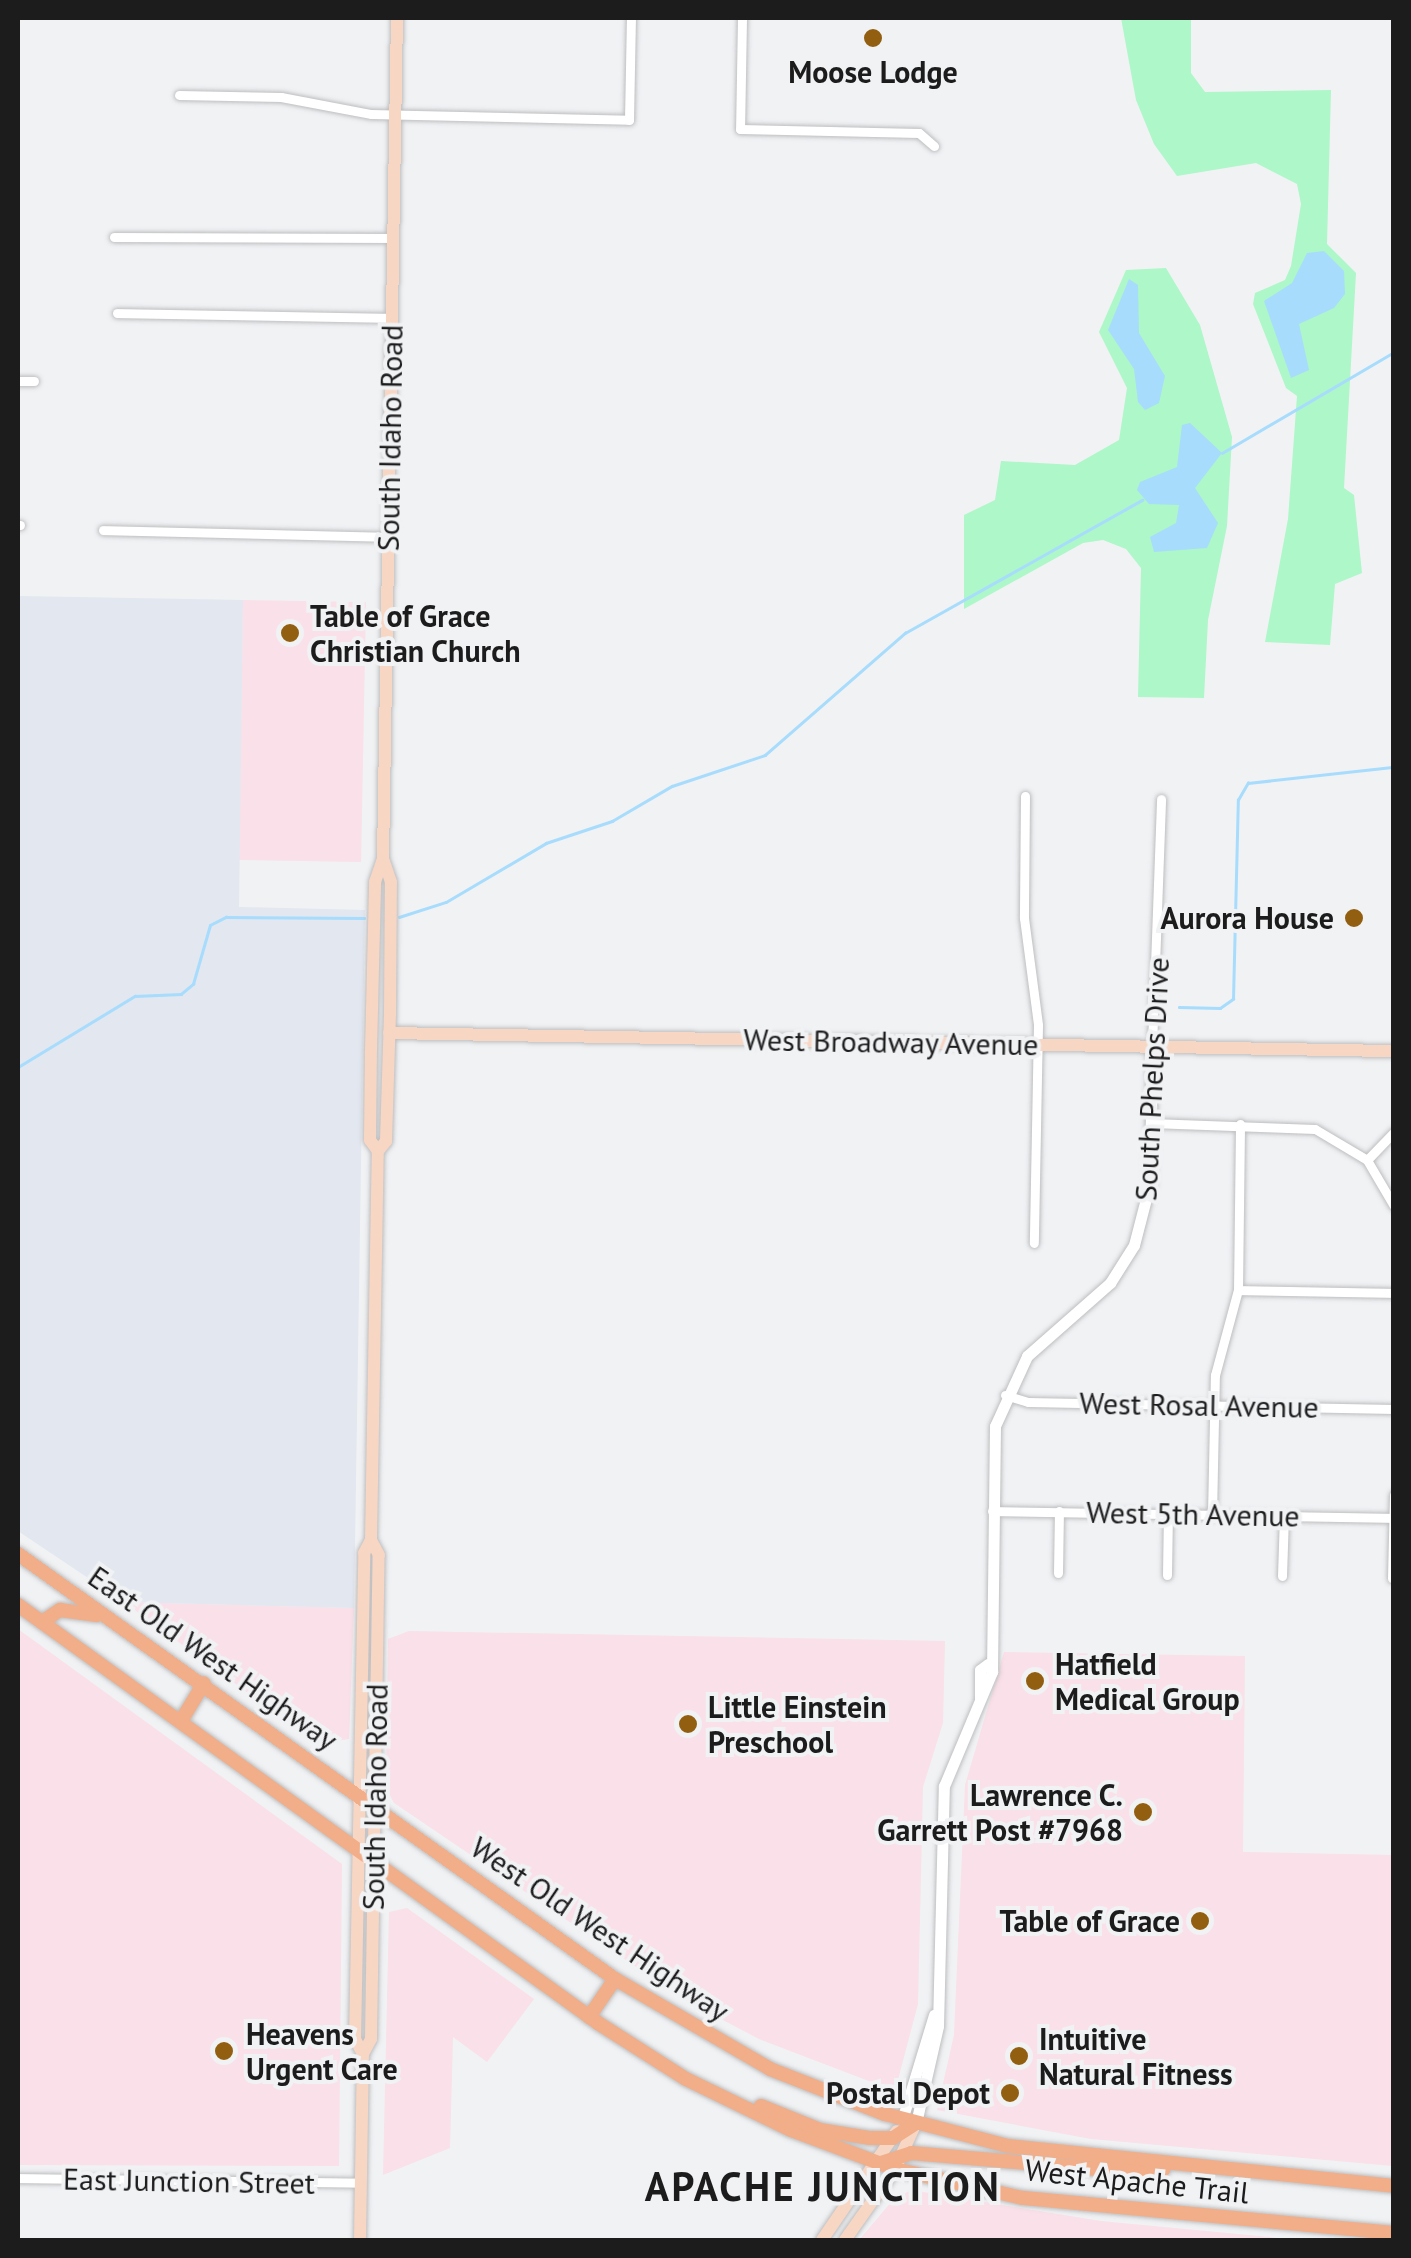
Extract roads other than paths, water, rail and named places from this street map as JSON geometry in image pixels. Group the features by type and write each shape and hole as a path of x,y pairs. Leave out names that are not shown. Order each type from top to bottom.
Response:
{"main road":[{"name":"South Idaho Road","path":"378,1151 370,1140 374,920 383,859 397,18"},
{"name":"South Idaho Road","path":"360,2240 363,2054 371,2039 375,1808 379,1555 372,1540 378,1151 386,1140 389,1033 390,912 383,859"},
{"name":"West Broadway Avenue","path":"389,1033 1394,1051"},
{"name":"South Idaho Road","path":"363,2054 355,2039 358,1850 364,1553 372,1540"},
{"name":"East Old West Highway","path":"18,1554 375,1808"},
{"path":"18,1605 589,2017 686,2079 878,2164 903,2154 1144,2173 1183,2165"},
{"path":"42,1622 53,1612 78,1610 125,1627"},
{"path":"181,1721 204,1683"},
{"name":"West Old West Highway","path":"375,1808 615,1979 733,2051 909,2122"},
{"path":"589,2017 615,1979"},
{"path":"686,2079 820,2130 893,2138"},
{"path":"822,2240 893,2138 909,2122"},
{"path":"845,2240 895,2169 903,2154 909,2122"},
{"name":"West Apache Trail","path":"909,2122 1027,2148 1394,2186"},
{"name":"West Apache Trail","path":"878,2164 1064,2204 1393,2232"}],"street":[{"path":"180,95 281,96 344,112 395,115 630,120 631,18"},
{"path":"742,18 740,130 919,133 934,146"},
{"path":"114,237 394,238"},
{"path":"117,313 392,318"},
{"path":"18,381 34,381"},
{"path":"103,530 388,537"},
{"path":"1025,796 1024,918 1037,985 1034,1244"},
{"name":"South Phelps Drive","path":"909,2122 934,2015 941,1801 946,1773 990,1682 992,1454 1005,1395 1027,1356 1110,1284 1130,1255 1148,1196 1161,799"},
{"path":"1151,1123 1315,1129 1367,1160 1394,1206"},
{"path":"1212,1515 1218,1358 1238,1290 1240,1124"},
{"path":"1367,1160 1394,1132"},
{"path":"1238,1290 1394,1293"},
{"name":"West Rosal Avenue","path":"1005,1395 1028,1402 1394,1408"},
{"path":"1392,1578 1394,1496"},
{"name":"West 5th Avenue","path":"992,1511 1393,1518"},
{"path":"1058,1573 1059,1512"},
{"path":"1167,1575 1168,1514"},
{"path":"1282,1576 1284,1516"},
{"name":"East Junction Street","path":"18,2178 361,2183"}],"water":[{"path":"1324,251 1344,271 1345,294 1334,308 1299,324 1309,370 1291,378 1264,301 1292,283 1307,253"},
{"path":"1129,279 1138,285 1139,333 1165,376 1159,403 1145,410 1138,402 1134,369 1108,330"},
{"path":"1190,423 1222,453 1195,488 1218,523 1207,548 1154,552 1150,537 1176,523 1179,505 1149,504 1137,490 1140,482 1177,467 1182,425"}],"waterway":[{"path":"1222,453 1394,352"},
{"path":"399,917 446,902 546,843 612,821 672,786 765,755 905,633 1142,500"},
{"path":"1179,1007 1220,1008 1233,999 1238,800 1248,783 1394,767"},
{"path":"18,1067 135,996 181,994 193,984 210,925 226,917 364,918"}],"place":[{"name":"Moose Lodge","path":"873,38"},
{"name":"Table of Grace Christian Church","path":"290,633"},
{"name":"Aurora House","path":"1354,918"},
{"name":"Hatfield Medical Group","path":"1035,1681"},
{"name":"Little Einstein Preschool","path":"688,1724"},
{"name":"Lawrence C. Garrett Post #7968","path":"1143,1812"},
{"name":"Table of Grace","path":"1200,1921"},
{"name":"Heavens Urgent Care","path":"224,2051"},
{"name":"Intuitive Natural Fitness","path":"1019,2056"},
{"name":"Postal Depot","path":"1010,2093"}],"district":[{"name":"APACHE JUNCTION","path":"823,2186"}]}
